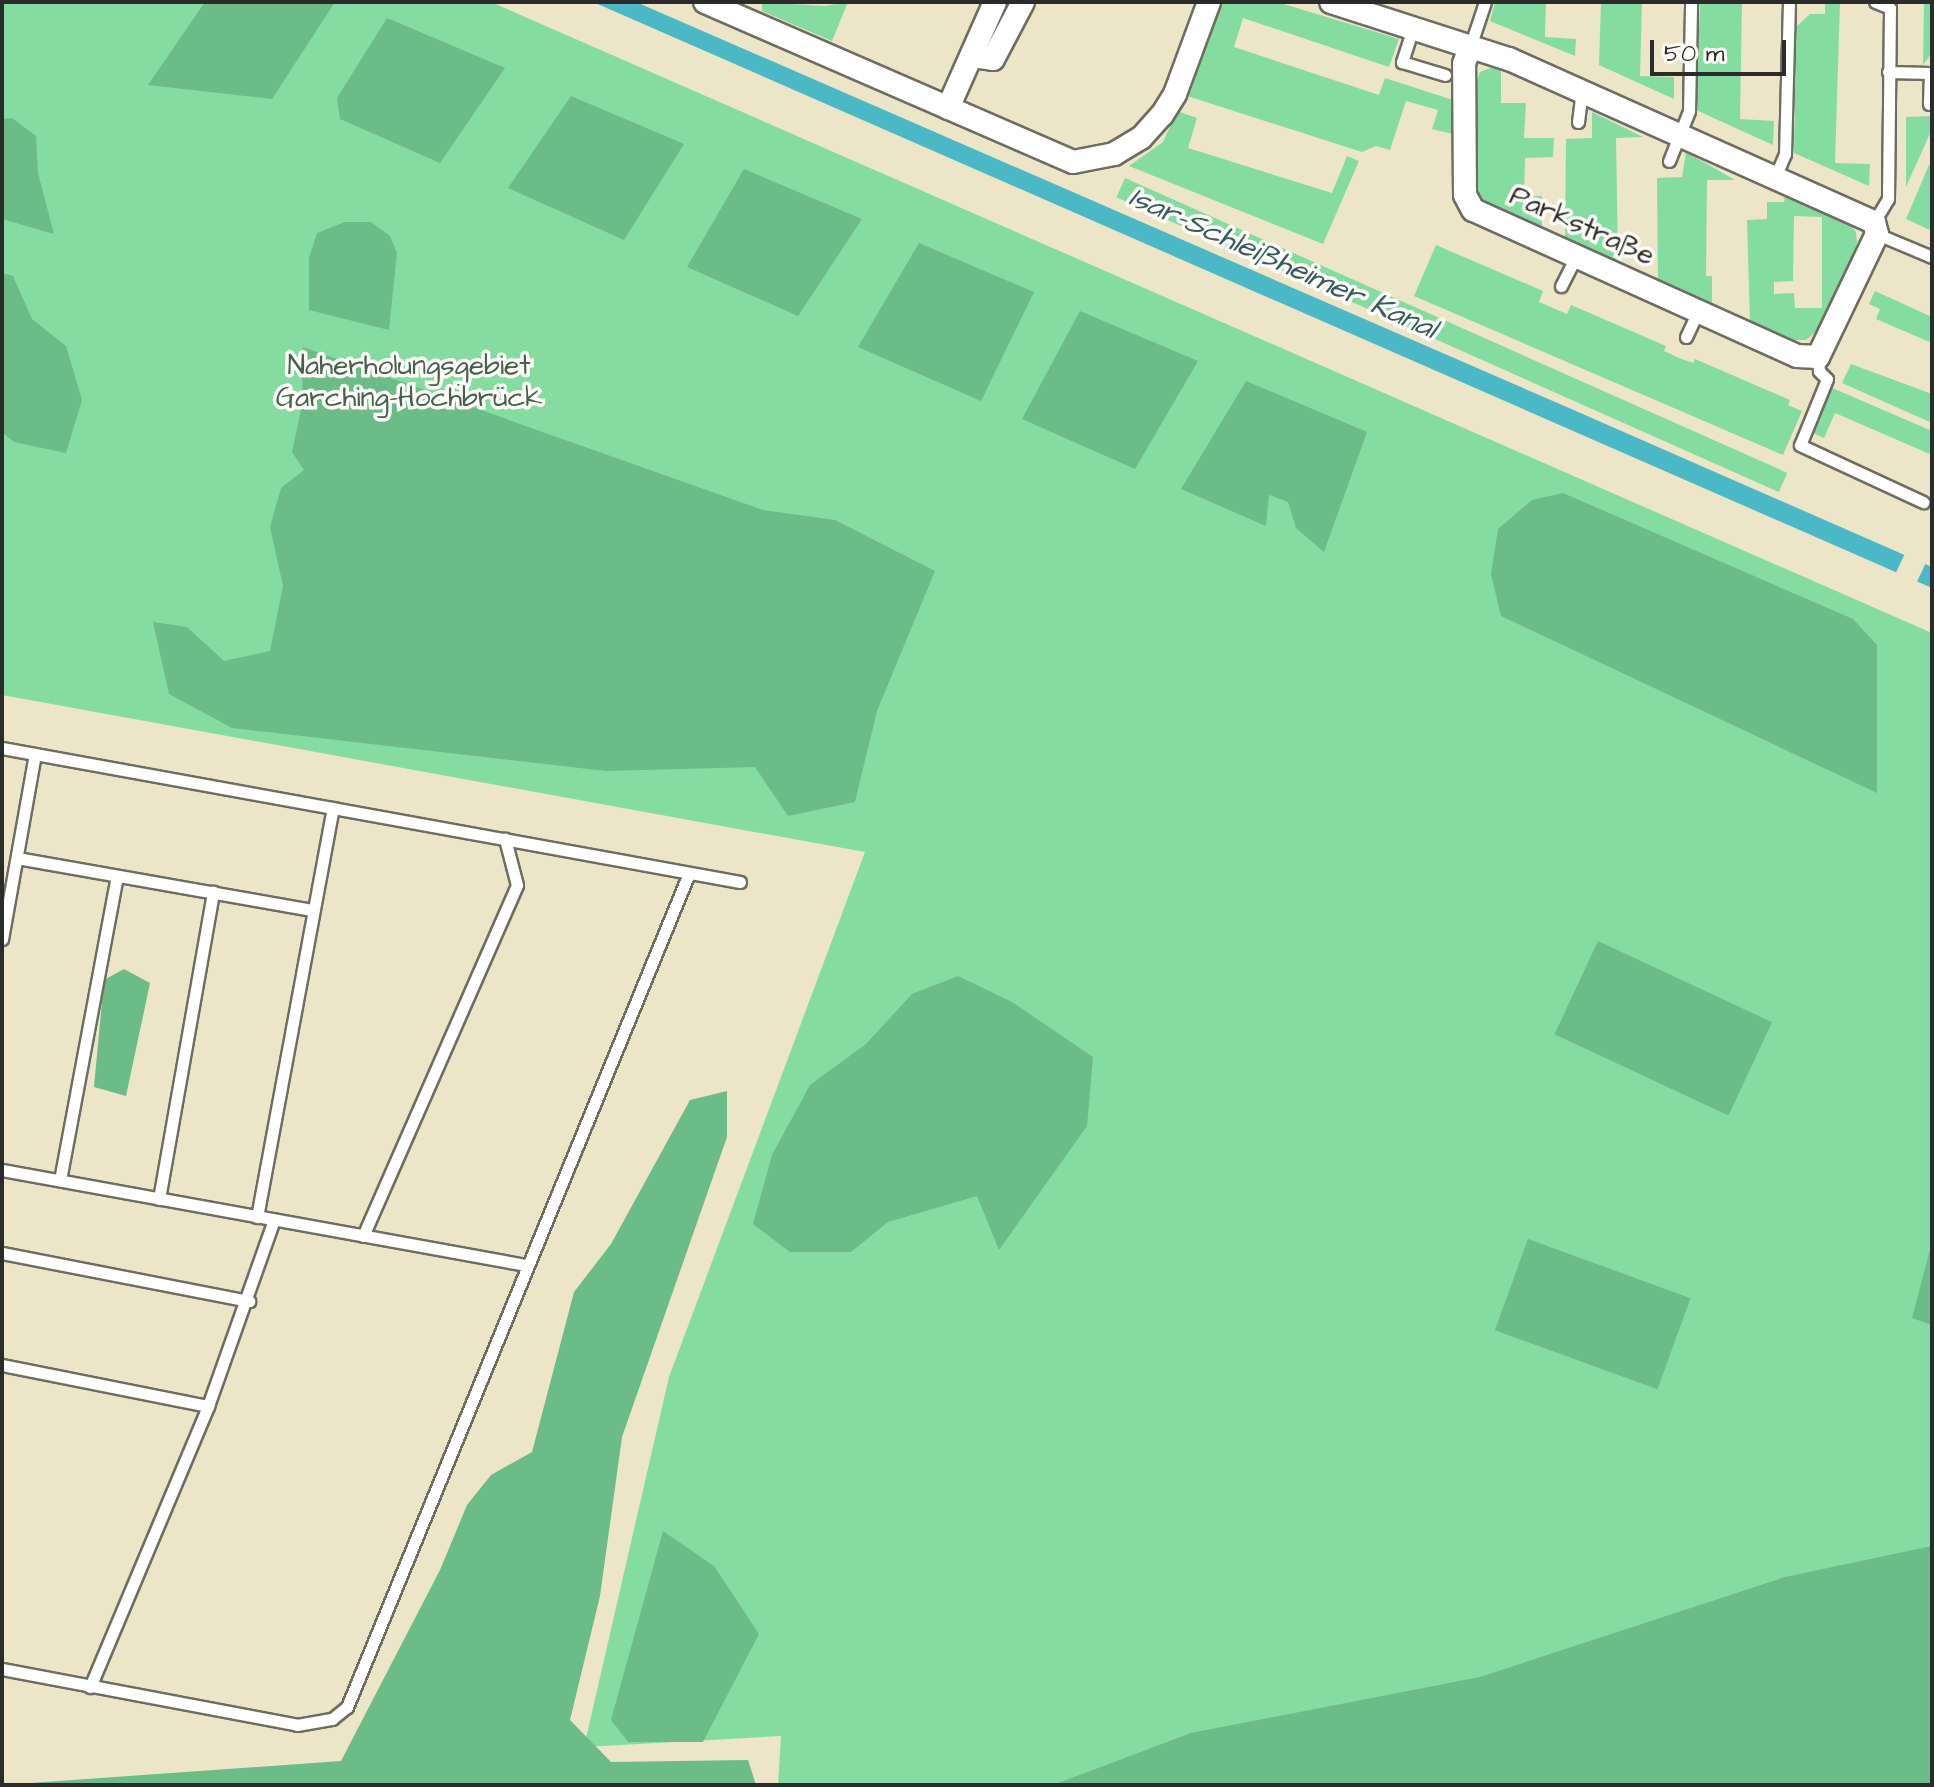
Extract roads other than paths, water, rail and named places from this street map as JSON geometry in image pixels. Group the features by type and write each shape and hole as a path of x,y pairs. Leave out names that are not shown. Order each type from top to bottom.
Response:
{"street":[{"path":"705,2 1073,162 1114,154 1141,138 1175,94 1209,2"},
{"path":"948,108 995,2"},
{"path":"972,56 993,59 1023,2"},
{"path":"1331,2 1470,47 1582,91 1776,175 1876,228 1818,357"},
{"name":"Parkstraße","path":"1470,47 1464,64 1465,195 1473,210 1797,356 1818,357"}],"lane":[{"path":"1470,47 1485,2"},
{"path":"1669,161 1689,111 1691,2"},
{"path":"1776,175 1785,154 1789,2"},
{"path":"1875,2 1890,8 1888,199 1876,228 1932,257"},
{"path":"1413,28 1402,62 1445,75"},
{"path":"1888,72 1930,73 1929,104"},
{"path":"1578,122 1582,91"},
{"path":"1561,286 1576,256"},
{"path":"1686,337 1698,311"},
{"path":"1818,357 1819,371 1827,379 1800,445 1923,502"},
{"path":"2,748 740,882"},
{"path":"2,939 35,754"},
{"path":"257,1217 333,808"},
{"path":"363,1236 517,885 505,839"},
{"path":"17,858 313,910"},
{"path":"2,1669 297,1725 332,1719 347,1707 689,873"},
{"path":"60,1180 117,876"},
{"path":"159,1199 213,892"},
{"path":"2,1170 526,1265"},
{"path":"90,1687 208,1406 249,1301 274,1220"},
{"path":"2,1253 249,1301"},
{"path":"2,1365 208,1406"}],"water":[{"path":"593,2 636,2 1569,408 1932,567 1932,588"}],"water label":[{"name":"Isar-Schleißheimer Kanal","path":"1283,263"}],"park label":[{"name":"Naherholungsgebiet Garching-Hochbrück","path":"409,382"}]}
